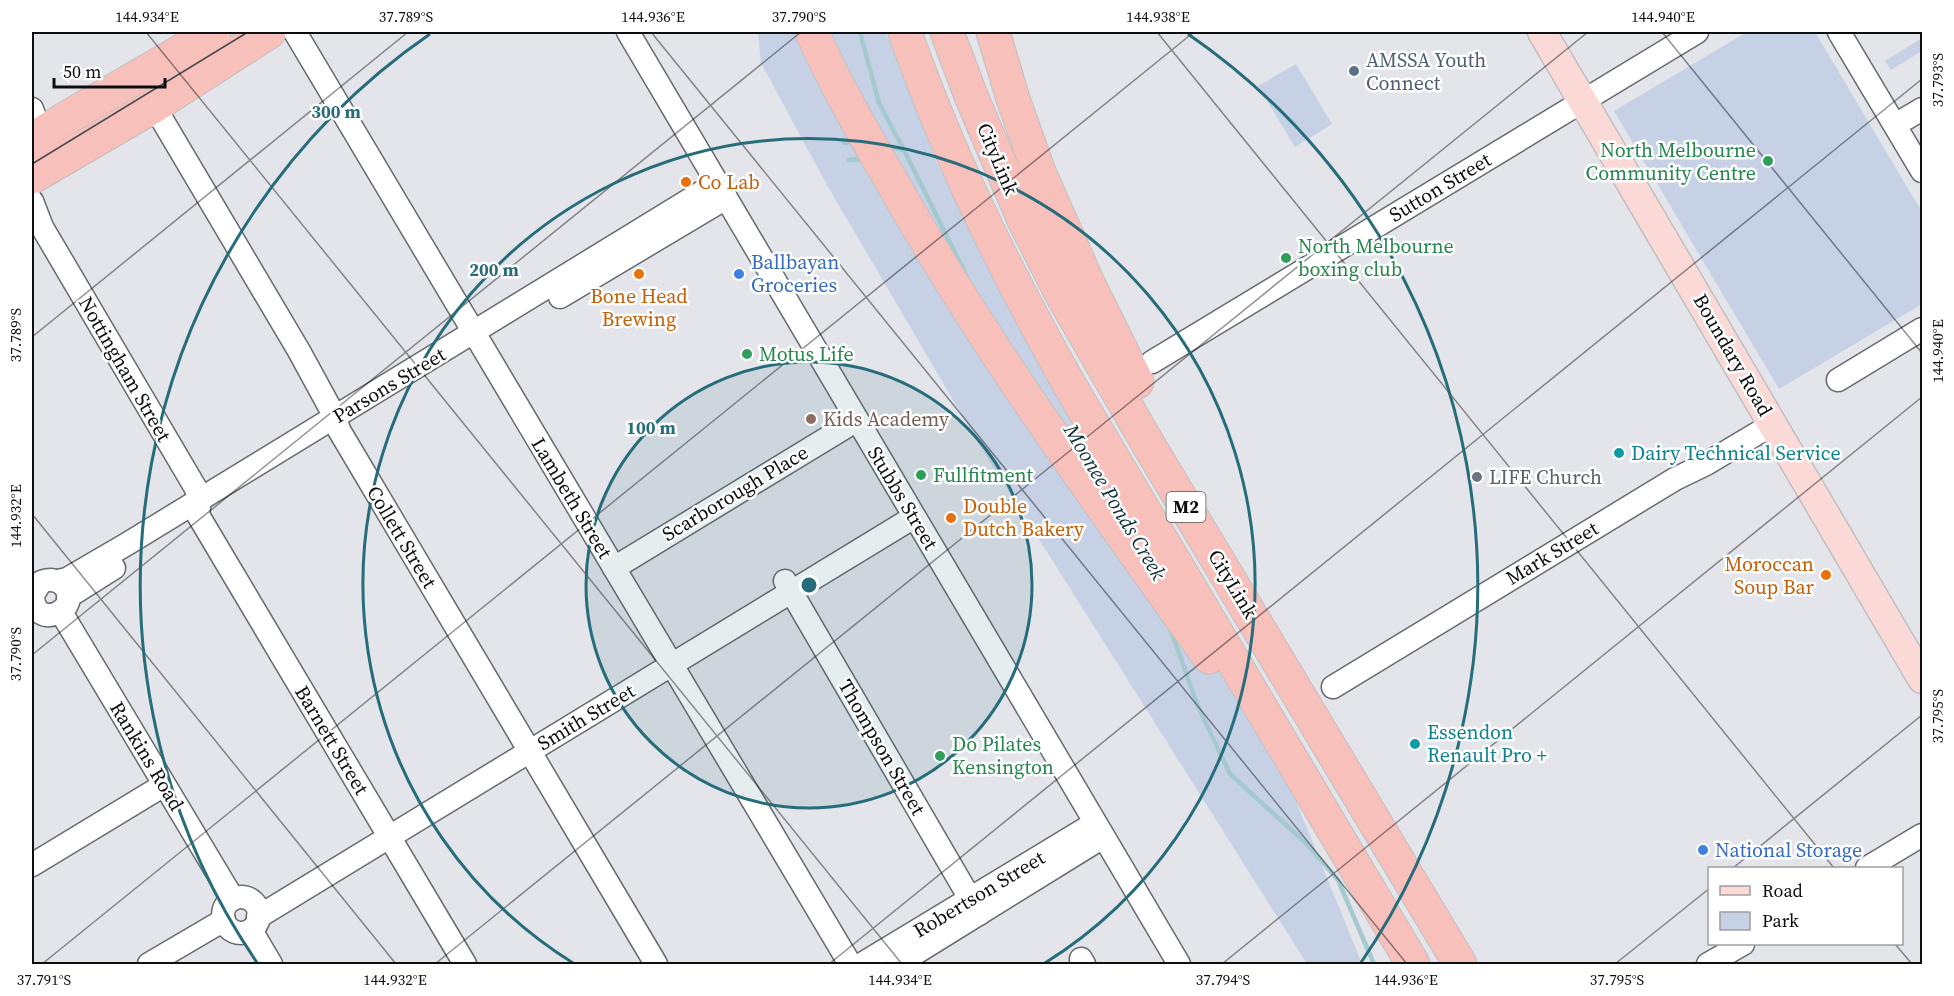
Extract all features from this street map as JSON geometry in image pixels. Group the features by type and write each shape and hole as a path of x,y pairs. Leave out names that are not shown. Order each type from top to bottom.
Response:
{"highway":[{"path":"34,123 214,32"},
{"path":"32,177 154,106 270,32"},
{"path":"812,32 838,88 866,138 937,261 1003,364 1142,566 1342,844"},
{"name":"CityLink","path":"906,32 944,138 1027,309 1076,396 1413,964"},
{"name":"CityLink","path":"947,32 971,96 1024,220 1062,295 1151,449 1460,964"},
{"path":"993,32 1013,99 1039,172 1088,281 1129,367 1180,457 1313,717"}],"main road":[{"name":"Boundary Road","path":"1542,32 1923,679"}],"street":[{"name":"Lambeth Street","path":"295,32 850,964"},
{"name":"Stubbs Street","path":"628,32 1179,964"},
{"name":"Sutton Street","path":"1152,362 1697,32"},
{"path":"1839,32 1923,171"},
{"name":"Collett Street","path":"154,106 299,351 337,424 656,964"},
{"path":"1895,125 1923,109"},
{"name":"Parsons Street","path":"44,596 132,555 199,507 721,190"},
{"name":"Nottingham Street","path":"32,201 37,221 195,487 199,507"},
{"path":"1838,380 1923,329"},
{"name":"Scarborough Place","path":"614,568 857,420"},
{"name":"Mark Street","path":"1333,687 1675,479 1706,464 1773,424"},
{"name":"Barnett Street","path":"199,507 465,964"},
{"name":"Smith Street","path":"174,964 242,917 911,511"},
{"name":"Thompson Street","path":"788,586 975,906"},
{"name":"Rankins Road","path":"44,596 164,785 271,964"},
{"path":"32,865 164,785"},
{"name":"Robertson Street","path":"862,964 975,906 1099,830"},
{"path":"1869,867 1923,835"},
{"name":"Robertson Street","path":"898,964 975,906"},
{"name":"Smith Street","path":"149,964 242,917"},
{"path":"1708,964 1741,945"}],"green space":[{"path":"758,32 886,32 937,163 1080,439 1287,779 1362,964 1307,964 977,441 827,185 761,63"},
{"name":"North Melbourne Community Centre","path":"1747,32 1815,32 1922,212 1922,304 1779,389 1614,111"},
{"path":"1922,38 1922,51 1891,70 1885,61"},
{"path":"1296,64 1332,124 1295,147 1258,86"}],"waterway":[{"name":"Moonee Ponds Creek","path":"860,32 879,103 966,275"},
{"path":"844,143 856,141"},
{"path":"885,145 904,150"},
{"path":"849,160 864,159"},
{"name":"Moonee Ponds Creek","path":"1170,628 1197,704 1230,774 1307,844 1338,880 1374,964"}],"tram line":[{"path":"32,164 248,32"}],"place":[{"name":"AMSSA Youth Connect","path":"1354,71"},
{"name":"North Melbourne Community Centre","path":"1768,161"},
{"name":"Co Lab","path":"686,182"},
{"name":"North Melbourne boxing club","path":"1286,258"},
{"name":"Bone Head Brewing","path":"639,274"},
{"name":"Ballbayan Groceries","path":"739,274"},
{"name":"Motus Life","path":"747,354"},
{"name":"Kids Academy","path":"811,419"},
{"name":"Dairy Technical Service","path":"1619,453"},
{"name":"Fullfitment","path":"921,475"},
{"name":"LIFE Church","path":"1477,477"},
{"name":"Double Dutch Bakery","path":"951,518"},
{"name":"Moroccan Soup Bar","path":"1826,575"},
{"name":"Essendon Renault Pro +","path":"1415,744"},
{"name":"Do Pilates Kensington","path":"940,756"},
{"name":"National Storage","path":"1703,850"}]}
